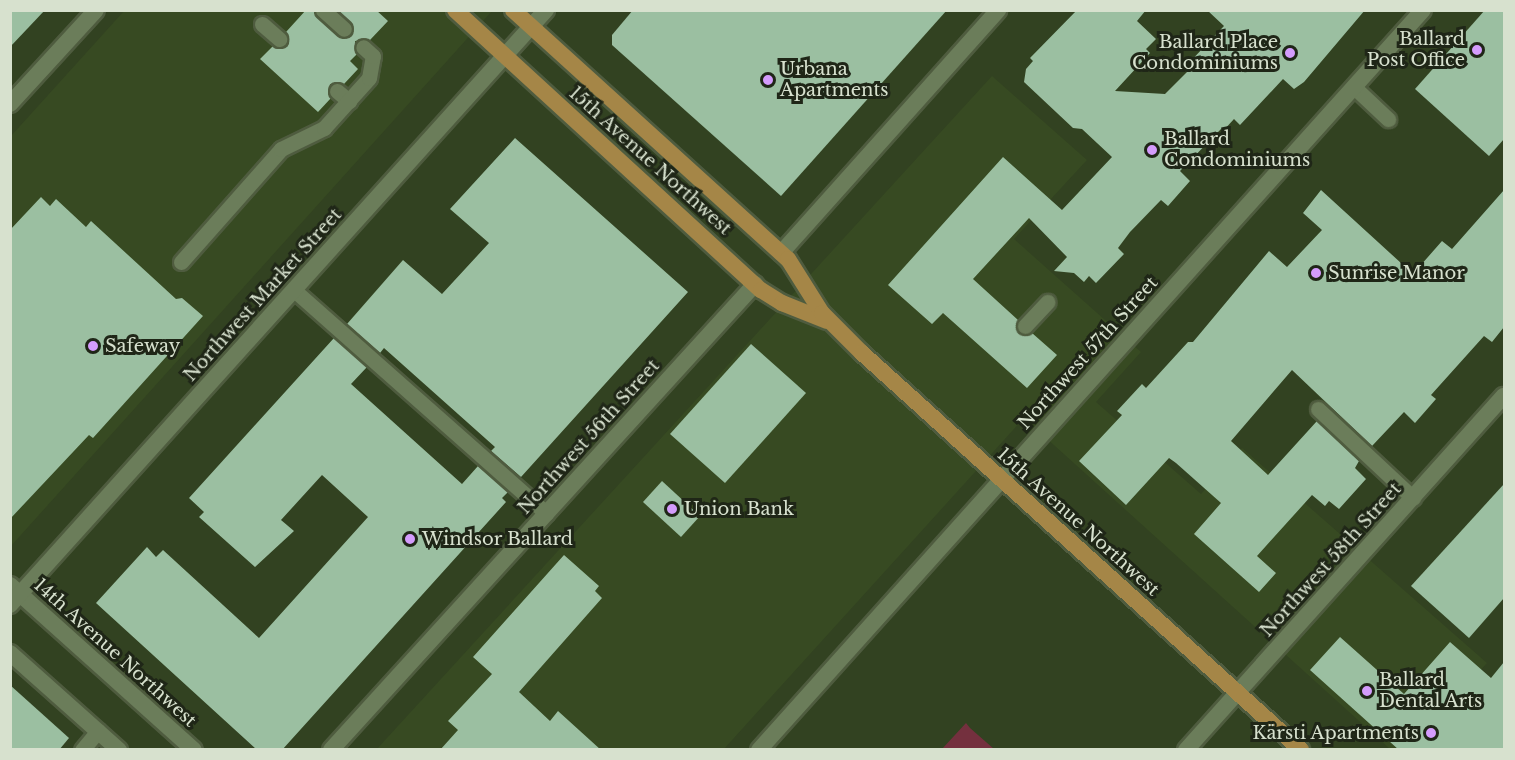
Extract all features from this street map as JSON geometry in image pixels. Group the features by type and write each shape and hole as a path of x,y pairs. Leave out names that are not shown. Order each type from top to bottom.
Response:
{"main road":[{"name":"15th Avenue Northwest","path":"455,10 754,284 782,303 830,322"},
{"name":"15th Avenue Northwest","path":"513,10 781,253 800,273 830,322 1301,750"}],"street":[{"path":"10,104 96,10"},
{"name":"Northwest Market Street","path":"14,595 294,290 546,10"},
{"path":"781,253 998,10"},
{"name":"Northwest 57th Street","path":"759,750 1423,10"},
{"name":"Northwest 56th Street","path":"331,750 754,284"},
{"name":"Northwest 58th Street","path":"1186,750 1504,396"},
{"name":"14th Avenue Northwest","path":"14,595 194,750"},
{"path":"10,653 118,750"}],"lane":[{"path":"322,10 344,29"},
{"path":"262,24 279,39"},
{"path":"181,262 281,149 324,128 343,96 369,78 373,56 363,47"},
{"path":"1354,87 1388,118"},
{"path":"294,290 546,513"},
{"path":"1025,326 1047,302"},
{"path":"1317,409 1413,498"},
{"path":"82,750 98,731"}],"shaded area":[{"path":"124,11 492,11 11,546 11,136"},
{"path":"992,76 1087,160 1014,239 1141,352 1096,402 1201,494 1242,448 1487,663 1409,749 1390,749 1024,418 724,749 376,750"},
{"path":"966,723 970,728 994,749 942,749"}],"building":[{"path":"10,10 45,10 10,47"},
{"path":"306,10 314,10 343,39 352,35 353,27 338,10 376,10 388,21 370,40 355,41 357,54 350,61 358,69 344,84 330,84 331,98 318,112 260,59 273,46 286,46 286,32"},
{"name":"Urbana Apartments","path":"633,10 947,10 781,196 612,45 612,35"},
{"path":"1077,10 1146,10 1137,21 1156,39 1146,49 1150,53 1115,91 1165,94 1189,70 1185,67 1224,26 1207,10 1365,10 1304,82 1294,89 1283,79 1240,125 1234,119 1223,131 1221,129 1180,171 1190,181 1168,206 1161,200 1130,232 1118,248 1124,254 1096,283 1089,276 1084,282 1074,273 1054,271 1067,257 1029,218 973,279 1018,320 1019,334 1032,333 1057,355 1027,388 943,313 932,324 888,285 1003,157 1062,210 1112,157 1082,129 1073,128 1024,82 1026,69 1033,61 1030,58"},
{"name":"Ballard Post Office","path":"1485,10 1504,10 1504,139 1489,156 1415,89"},
{"path":"515,138 688,292 521,477 491,451 495,447 384,348 380,353 347,324 403,260 442,294 489,243 450,209"},
{"path":"1321,190 1413,274 1442,241 1452,249 1504,190 1504,327 1492,342 1484,336 1431,395 1436,399 1415,423 1404,412 1372,446 1292,370 1231,441 1268,475 1317,421 1359,461 1355,468 1366,479 1339,509 1329,501 1325,506 1312,495 1257,556 1276,573 1259,592 1194,534 1221,503 1176,463 1169,458 1126,505 1079,461 1122,415 1117,411 1142,384 1146,388 1188,342 1193,342 1269,251 1287,267 1322,230 1303,213"},
{"name":"Safeway","path":"41,197 50,206 56,199 86,227 91,221 176,299 182,298 203,316 93,438 89,435 10,519 10,230"},
{"name":"Windsor Ballard","path":"334,338 367,367 351,384 462,484 478,466 508,492 502,498 506,502 282,750 257,750 96,603 147,547 156,557 163,550 259,638 368,517 322,475 281,520 294,531 255,567 199,517 204,512 189,498"},
{"path":"751,344 806,393 725,483 670,434"},
{"name":"Union Bank","path":"662,481 700,516 681,537 643,502"},
{"path":"1504,484 1504,598 1469,638 1411,586"},
{"path":"564,555 599,586 595,591 602,598 519,692 550,721 558,711 601,750 440,750 458,730 448,721 492,674 473,657"},
{"path":"1340,637 1404,694 1450,642 1491,678 1504,662 1504,750 1399,750 1310,670"},
{"path":"10,685 69,738 59,750 10,750"}],"place":[{"name":"Ballard Post Office","path":"1477,50"},
{"name":"Ballard Place Condominiums","path":"1290,53"},
{"name":"Urbana Apartments","path":"768,80"},
{"name":"Ballard Condominiums","path":"1152,150"},
{"name":"Sunrise Manor","path":"1316,273"},
{"name":"Safeway","path":"93,346"},
{"name":"Union Bank","path":"672,509"},
{"name":"Windsor Ballard","path":"410,539"},
{"name":"Ballard Dental Arts","path":"1367,691"},
{"name":"Kärsti Apartments","path":"1431,733"}]}
